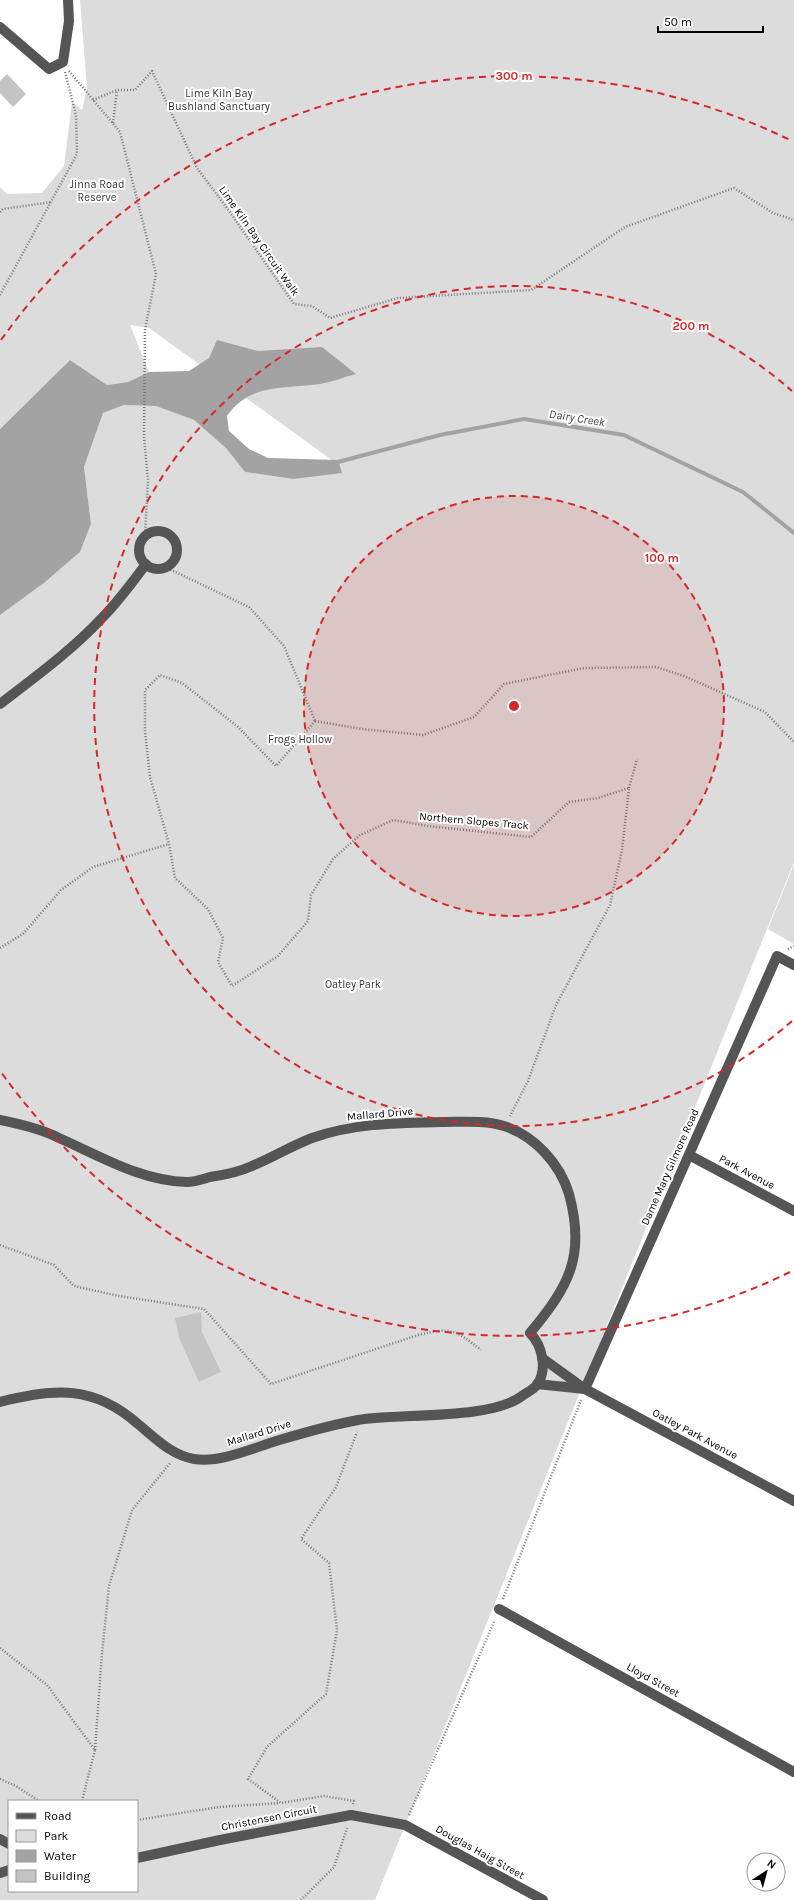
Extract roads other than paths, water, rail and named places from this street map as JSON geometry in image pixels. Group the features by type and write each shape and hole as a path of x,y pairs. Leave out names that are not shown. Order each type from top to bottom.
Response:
{"street":[{"path":"0,27 49,68 63,62 69,22 68,0"},
{"path":"162,532 167,534 175,543 176,548 174,560 165,567 155,568 146,564 142,560 139,551 145,536 150,533 162,532"},
{"path":"0,704 65,653 101,620 146,564"},
{"name":"Dame Mary Gilmore Road","path":"585,1389 777,956 794,965"},
{"name":"Mallard Drive","path":"0,1120 58,1137 139,1174 189,1182 250,1167 310,1139 358,1126 392,1123 471,1121 504,1126 525,1136 540,1148 552,1161 561,1175 568,1193 574,1222 576,1244 574,1259 568,1278 554,1304 530,1332 540,1344 542,1358 542,1370 537,1384 517,1400 504,1406 456,1413 361,1420 318,1429 216,1458 195,1459 177,1453 159,1442 121,1410 92,1397 48,1391 32,1393 0,1402"},
{"name":"Park Avenue","path":"689,1155 794,1211"},
{"path":"542,1358 585,1389"},
{"path":"537,1384 585,1389"},
{"name":"Oatley Park Avenue","path":"585,1389 794,1501"},
{"name":"Lloyd Street","path":"499,1609 794,1772"},
{"name":"Christensen Circuit","path":"138,1858 220,1840 351,1815 405,1825"},
{"name":"Douglas Haig Street","path":"405,1825 543,1900"}],"water":[{"path":"217,340 258,351 322,347 356,374 320,384 281,388 257,393 236,405 227,416 229,431 249,449 268,458 338,460 342,473 293,479 245,472 226,448 194,420 156,406 124,405 103,413 84,467 91,524 80,552 44,583 0,615 0,429 70,360 107,385 128,382 149,372 189,371 209,358"}],"waterway":[{"name":"Dairy Creek","path":"334,463 440,435 524,419 624,435 743,492 794,533"}],"park label":[{"name":"Lime Kiln Bay Bushland Sanctuary","path":"219,99"},
{"name":"Jinna Road Reserve","path":"97,190"},
{"name":"Frogs Hollow","path":"300,739"},
{"name":"Oatley Park","path":"353,984"}]}
